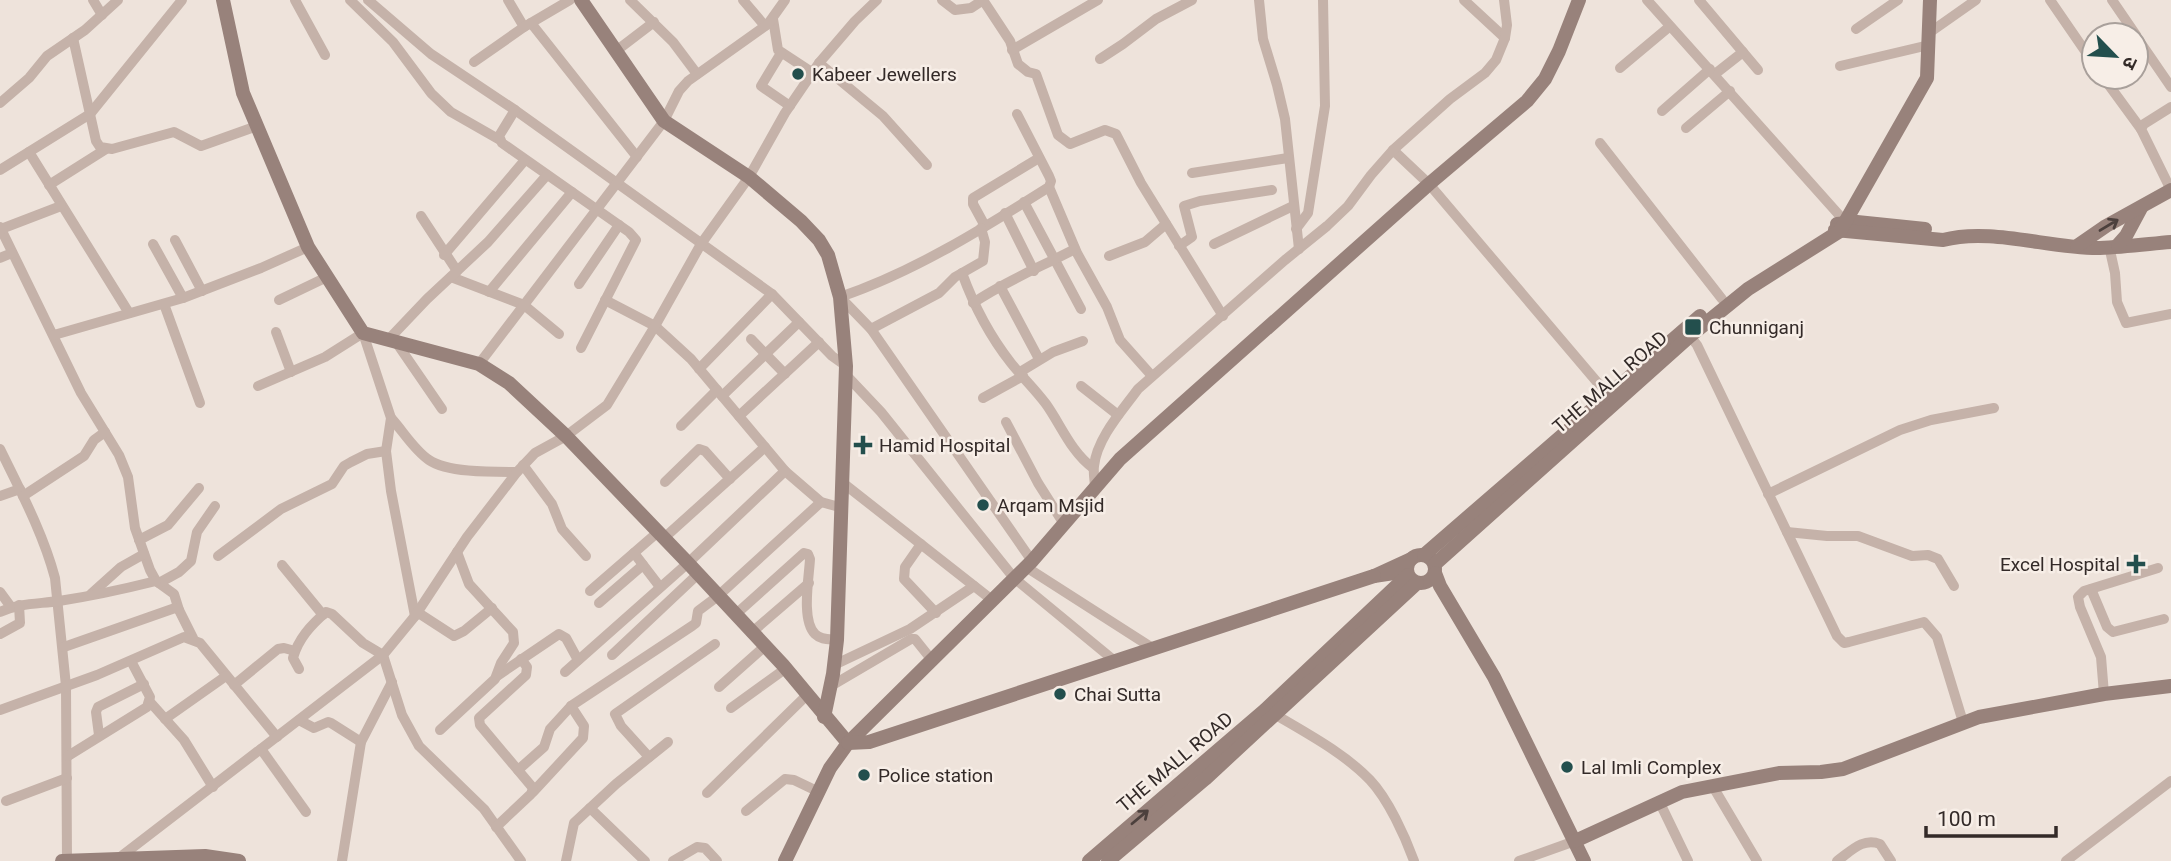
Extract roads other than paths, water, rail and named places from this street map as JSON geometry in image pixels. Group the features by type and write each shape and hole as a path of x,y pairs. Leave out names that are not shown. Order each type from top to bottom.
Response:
{"street":[{"path":"93,0 102,15"},
{"path":"0,103 29,78 47,56 118,0"},
{"path":"0,170 90,114 182,0"},
{"path":"223,0 243,93 308,247 363,333 391,418 431,462 492,472 520,468"},
{"path":"295,0 325,55"},
{"path":"350,0 393,42 431,93 452,113 500,140 636,240 581,348"},
{"path":"368,0 431,54 515,110 772,294 846,371 1014,578 1116,662"},
{"path":"508,0 637,157"},
{"path":"474,62 527,25 570,0"},
{"path":"581,0 664,121 748,177 802,222 819,240 828,255 840,297 846,371 837,640 824,717"},
{"path":"630,0 654,22 697,74"},
{"path":"743,0 765,26"},
{"path":"479,364 664,121 679,91 697,74 774,19 785,0"},
{"path":"119,859 383,655 416,614 457,552 520,468 535,453 566,436 607,405 701,244 748,177 790,106 819,63 877,0"},
{"path":"942,0 955,10 971,8 983,0 1010,41 1018,64 1035,74 1058,135 1070,145 1105,130 1116,134 1141,183 1223,316"},
{"path":"1012,50 1025,45 1098,0"},
{"path":"1100,59 1156,19 1192,0"},
{"path":"1259,0 1263,39 1285,119 1298,249"},
{"path":"1296,229 1308,213 1325,106 1323,0"},
{"path":"1464,0 1505,38"},
{"path":"1095,488 1093,468 1103,440 1138,389 1348,206 1393,150 1450,99 1485,73 1496,60 1507,25 1504,0"},
{"path":"785,861 830,768 848,743 1029,564 1120,459 1429,184 1527,101 1559,51 1579,0"},
{"path":"1647,0 1730,91 1838,225 1943,240 1956,236 2077,246 2171,242"},
{"path":"1699,0 1758,70"},
{"path":"1856,29 1898,0"},
{"name":"THE MALL ROAD","path":"1088,861 1185,787 1278,709 1420,570 1608,395 1687,332 1838,225 1927,78 1930,0"},
{"path":"1840,66 1929,39 1976,0"},
{"path":"2050,0 2080,44"},
{"path":"2112,0 2126,21"},
{"path":"774,19 776,45 781,53 813,73"},
{"path":"616,51 654,22"},
{"path":"1620,68 1669,27"},
{"path":"73,38 96,141 100,147 106,149"},
{"path":"1661,111 1743,52"},
{"path":"781,53 761,86 790,106"},
{"path":"2150,56 2171,87"},
{"path":"819,63 883,116 927,164"},
{"path":"1686,128 1730,91"},
{"path":"2077,246 2171,190 2141,129 2113,91"},
{"path":"2141,129 2144,124 2171,107"},
{"path":"500,140 501,131 515,110"},
{"path":"840,297 877,285 1049,187 1051,181 1017,114"},
{"path":"48,185 106,149 174,132 201,146 257,126"},
{"path":"1601,143 1721,299"},
{"path":"1393,150 1429,184 1608,395"},
{"path":"29,152 129,313"},
{"path":"871,329 939,293 951,280 985,258 983,227 973,198 1040,158"},
{"path":"1192,173 1287,158"},
{"path":"444,255 525,160"},
{"path":"392,341 454,274 488,242 547,175"},
{"path":"1049,187 1075,249 1107,307 1120,340 1152,376"},
{"path":"1179,246 1192,237 1184,206 1272,190"},
{"path":"489,292 572,192"},
{"path":"1024,202 1081,309"},
{"path":"61,206 0,228 81,393 120,455 128,477 135,528 158,582 174,594 193,638 200,643 277,737"},
{"path":"1214,244 1293,206"},
{"path":"2114,246 2126,236 2141,206"},
{"path":"1005,214 1034,271"},
{"path":"421,216 454,274 489,292 524,305 559,334"},
{"path":"1109,256 1145,242 1166,224"},
{"path":"579,284 619,225"},
{"name":"THE MALL ROAD","path":"1420,570 1721,299 1744,281 1838,225"},
{"path":"175,240 201,291"},
{"path":"153,244 183,298"},
{"path":"2114,246 2117,302 2126,323 2171,314"},
{"path":"54,335 183,298 308,247"},
{"path":"973,303 1000,286 1075,249"},
{"path":"0,258 12,253"},
{"path":"962,273 973,303 1000,347 1048,407 1081,458 1093,468"},
{"path":"279,300 327,277"},
{"path":"1000,286 1039,359"},
{"path":"699,369 772,294"},
{"path":"840,297 871,329 1029,564 1154,649"},
{"path":"605,300 655,326 691,359 785,471 821,502 843,508"},
{"path":"164,304 200,403"},
{"path":"681,426 766,354 799,322"},
{"path":"276,332 290,372"},
{"path":"1687,332 1697,345 1841,641 1849,642 1924,622 1934,631 1963,722"},
{"path":"258,386 326,357 363,333 479,364 509,383 566,436 785,668 848,743"},
{"path":"751,339 785,374"},
{"path":"392,341 442,409"},
{"path":"983,398 1022,374 1039,359 1083,341"},
{"path":"739,416 819,342"},
{"path":"1081,386 1118,415"},
{"path":"1768,494 1900,430 1931,420 1994,408"},
{"path":"391,418 386,451 398,537 416,614 454,636 492,608"},
{"path":"1006,422 1038,483 1064,524"},
{"path":"0,496 21,492 84,456 94,440 105,432"},
{"path":"590,591 634,553 661,535 730,479 765,447"},
{"path":"0,449 50,561 58,601 64,648 68,756 64,861 205,856 239,861"},
{"path":"665,482 699,449 705,451 730,479"},
{"path":"218,556 281,509 332,484 344,466 367,454 386,451"},
{"path":"520,468 552,504 562,530 586,556"},
{"path":"612,655 785,471"},
{"path":"843,483 992,600"},
{"path":"139,540 168,525 199,488"},
{"path":"518,770 544,747 550,729 571,706 696,623 698,611 821,502"},
{"path":"0,612 15,606 58,601 158,582 179,572 191,561 197,532 215,506"},
{"path":"1787,532 1838,537 1858,536 1912,556 1934,556 1954,586"},
{"path":"921,544 905,566 904,579 936,613"},
{"path":"457,552 469,583 513,632 515,638 497,676"},
{"path":"634,553 660,587"},
{"path":"735,615 804,553 808,554 810,559 807,611 813,631 825,639 837,640"},
{"path":"90,595 121,568 144,554"},
{"path":"282,565 323,615"},
{"path":"599,603 643,565"},
{"path":"2104,694 2101,657 2079,602 2080,594 2158,568"},
{"path":"565,672 660,587 693,569"},
{"path":"848,743 869,741 1374,576 1420,570 1458,630 1472,641 1494,677 1584,861"},
{"path":"751,633 809,583"},
{"path":"834,665 910,629 974,586"},
{"path":"2091,589 2107,627 2113,632 2164,618"},
{"path":"0,592 15,606 20,622 0,634"},
{"path":"64,648 169,609 179,610"},
{"path":"299,669 293,658 295,651 304,634 326,612 332,614 363,643 383,655 402,715 419,746 484,809 521,861"},
{"path":"440,730 497,676 559,635 566,638 578,660"},
{"path":"0,710 131,661 184,637 193,638"},
{"path":"831,686 911,639 915,639 931,659"},
{"path":"649,757 621,726 615,714 715,644"},
{"path":"234,685 278,649 282,647 295,651"},
{"path":"719,687 764,647"},
{"path":"522,659 527,667 526,675 479,718 480,725 533,792"},
{"path":"68,756 147,707 150,697 131,661"},
{"path":"731,708 785,668"},
{"path":"165,719 226,676"},
{"path":"342,861 362,742 392,682"},
{"path":"99,735 96,712 98,707 144,684"},
{"path":"1520,861 1575,841 1682,792 1779,773 1843,769 1979,717 2104,694 2171,686"},
{"path":"707,793 807,695"},
{"path":"150,702 184,740 213,787"},
{"path":"496,827 583,738 584,726 571,706"},
{"path":"1278,709 1370,780 1407,842 1414,861"},
{"path":"299,720 314,728 331,723 362,742"},
{"path":"566,861 572,827 590,808 668,742"},
{"path":"261,749 306,812"},
{"path":"796,861 838,772 836,761"},
{"path":"6,801 68,778"},
{"path":"746,811 785,779 794,780 819,792"},
{"path":"2066,861 2171,781"},
{"path":"1712,785 1757,861"},
{"name":"THE MALL ROAD","path":"1108,861 1185,787"},
{"path":"1659,801 1688,861"},
{"path":"590,808 645,861"},
{"path":"1837,861 1869,841 1880,844 1891,861"},
{"path":"673,861 697,846 705,848 717,861"}],"place":[{"name":"Kabeer Jewellers","path":"798,74"},
{"name":"Chunniganj","path":"1693,327"},
{"name":"Hamid Hospital","path":"863,445"},
{"name":"Arqam Msjid","path":"983,505"},
{"name":"Excel Hospital","path":"2136,564"},
{"name":"Chai Sutta","path":"1060,694"},
{"name":"Lal Imli Complex","path":"1567,767"},
{"name":"Police station","path":"864,775"}]}
